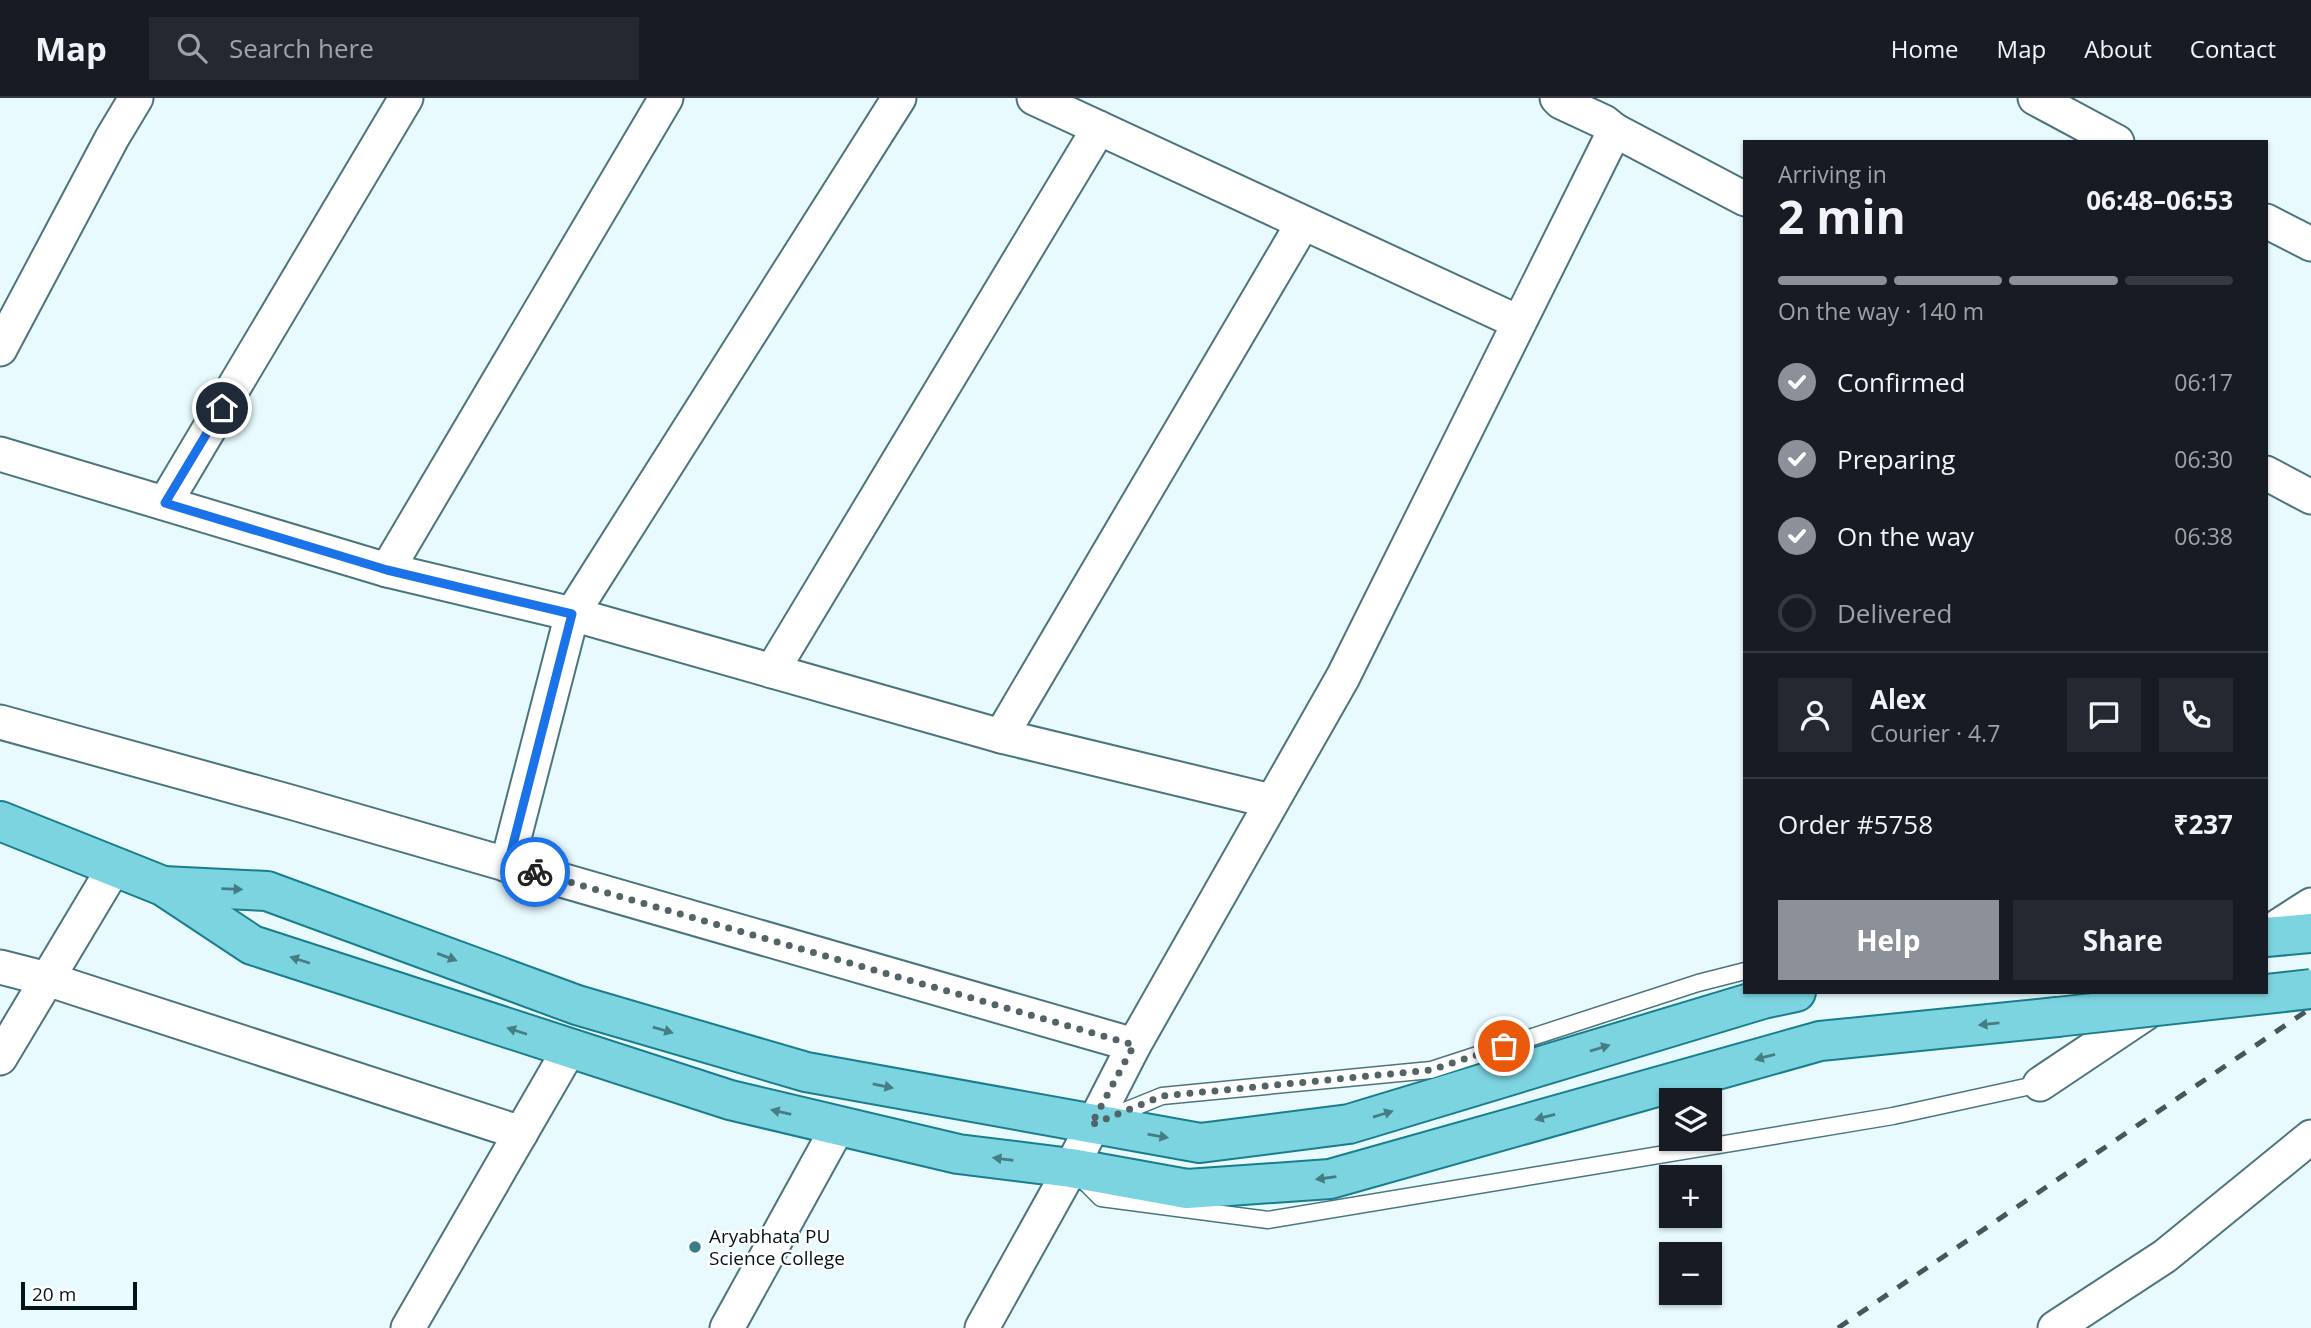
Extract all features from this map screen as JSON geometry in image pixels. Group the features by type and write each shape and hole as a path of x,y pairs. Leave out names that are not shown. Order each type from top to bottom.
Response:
{"main road":[{"path":"0,821 163,886 252,944 730,1100 958,1154 1071,1168 1187,1189 1331,1179 1820,1041 2266,994"},
{"path":"163,886 267,891 577,1005 806,1072 1199,1143 1349,1124 1787,994"},
{"path":"2268,935 2311,933"},
{"path":"2268,994 2311,989"}],"street":[{"path":"0,349 136,98"},
{"path":"165,503 406,98"},
{"path":"508,864 572,614 899,98"},
{"path":"1034,98 1518,323"},
{"path":"1558,98 1743,198"},
{"path":"2035,98 2113,140"},
{"path":"387,570 660,100"},
{"path":"772,671 1098,128"},
{"path":"982,1328 1071,1168 1134,1045 1343,677 1614,130"},
{"path":"2268,222 2311,244"},
{"path":"1001,736 1303,223"},
{"path":"0,454 387,570 572,614 1001,736 1271,801"},
{"path":"2268,474 2311,496"},
{"path":"0,722 508,864 1134,1045"},
{"path":"0,1058 115,866"},
{"path":"2268,934 2311,905"},
{"path":"0,967 47,979 521,1133"},
{"path":"2040,1084 2175,994"},
{"path":"408,1328 570,1048"},
{"path":"726,1328 839,1125"},
{"path":"2055,1328 2165,1255 2311,1137"}],"lane":[{"path":"1091,1125 1162,1096 1431,1070 1698,982 1743,971"},
{"path":"1071,1168 1101,1198 1268,1220 1893,1116 2040,1084"}],"railway":[{"path":"1838,1328 2311,1008"}],"way so far":[{"path":"535,872 1134,1045 1091,1125 1162,1096 1431,1070 1504,1046"}],"place":[{"name":"Aryabhata PU Science College","path":"695,1247"}],"route":[{"path":"222,408 165,503 387,570 572,614 508,864 535,872"}]}
